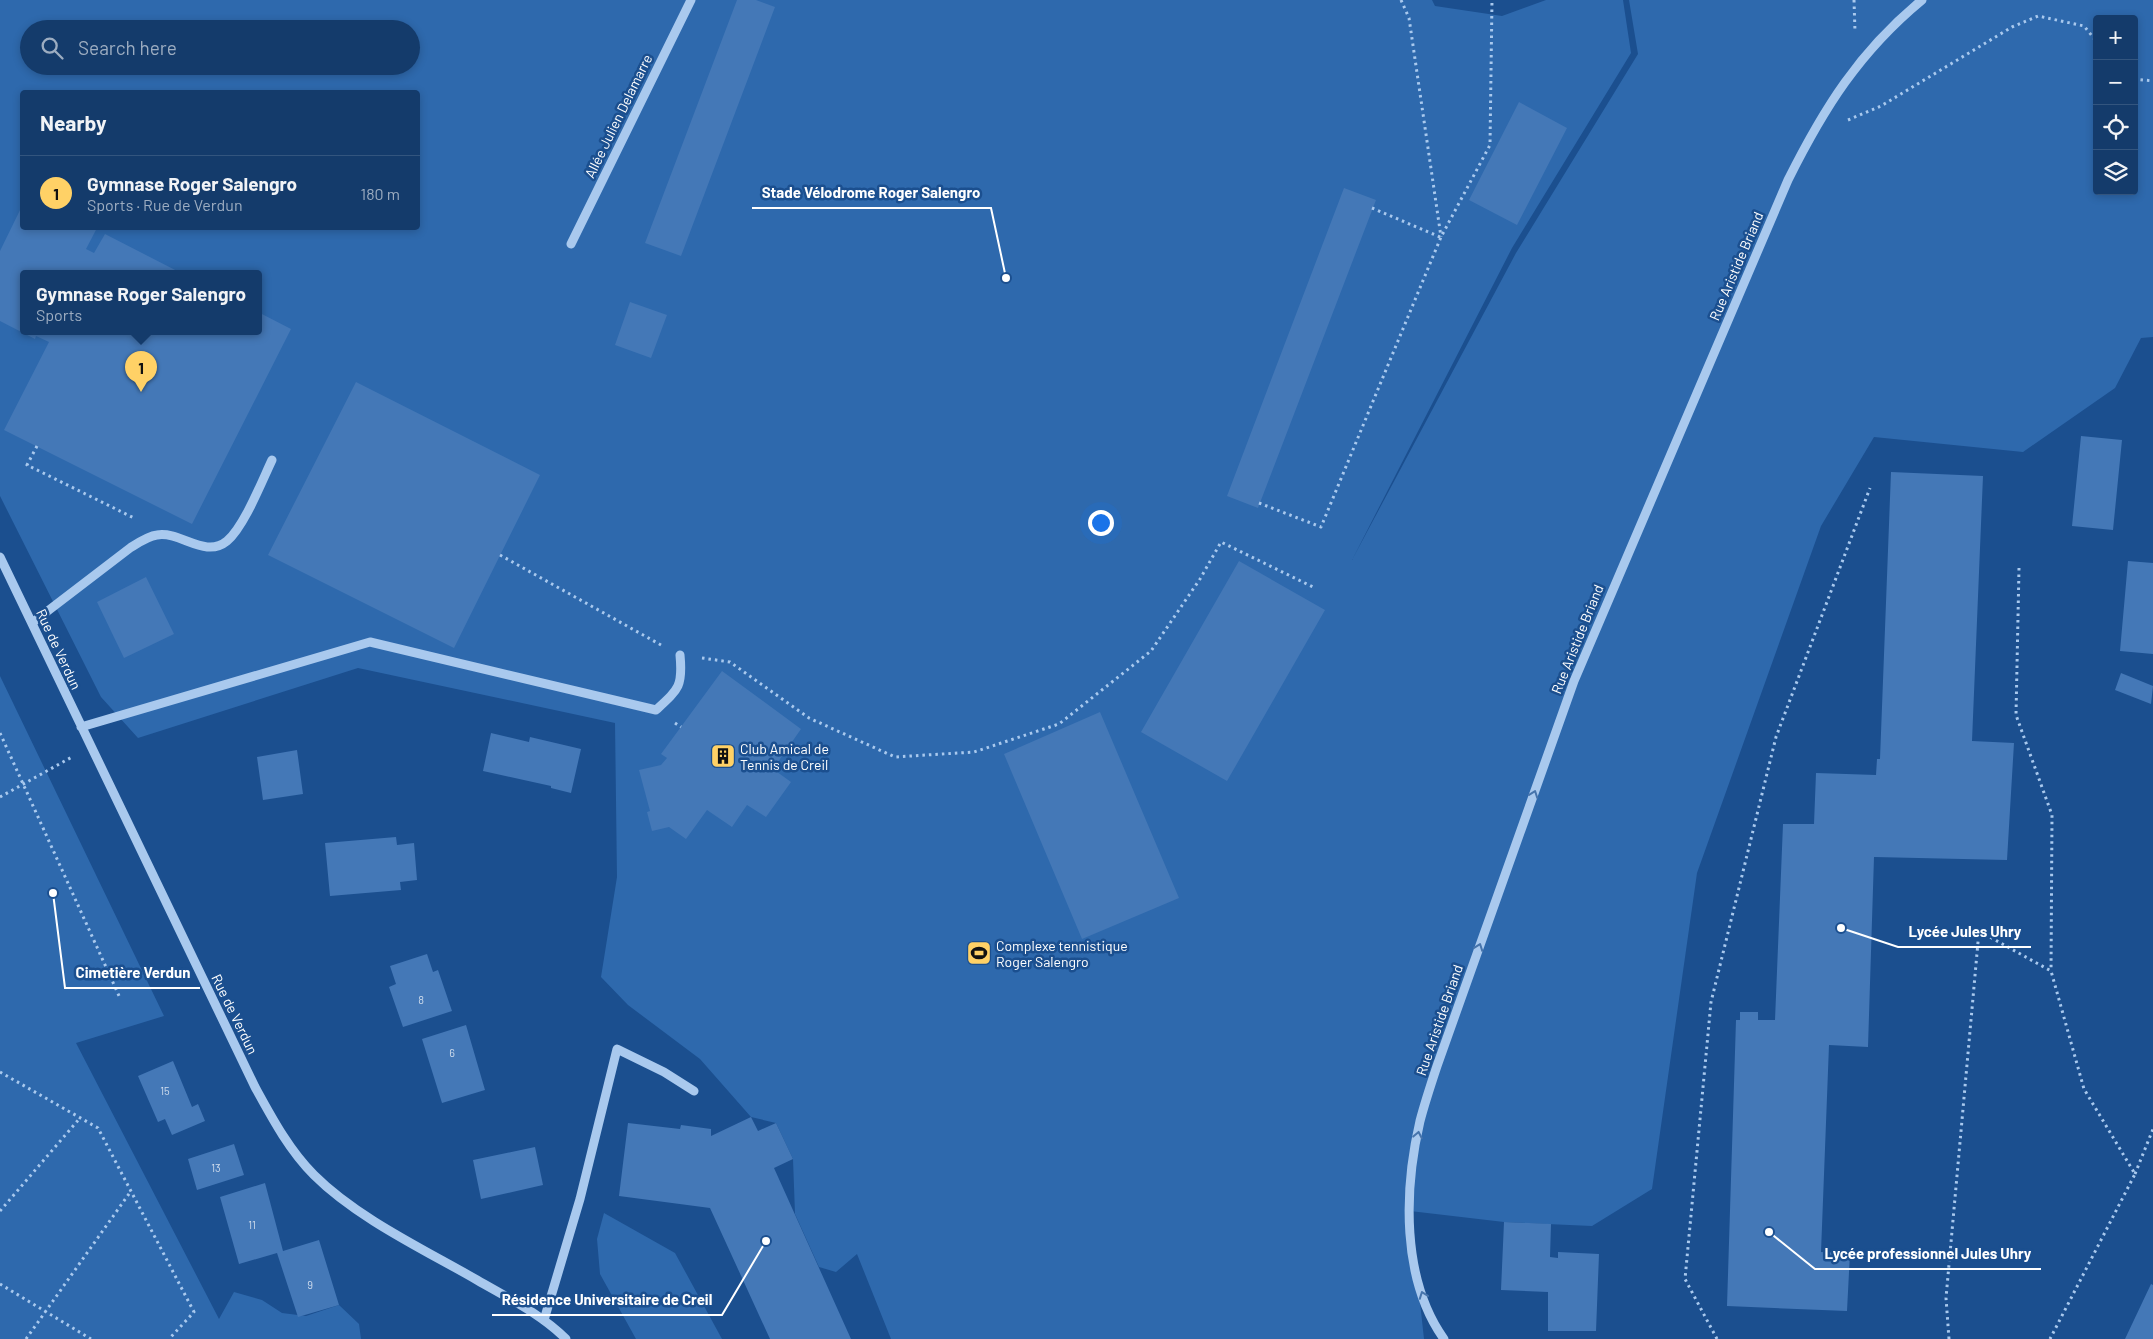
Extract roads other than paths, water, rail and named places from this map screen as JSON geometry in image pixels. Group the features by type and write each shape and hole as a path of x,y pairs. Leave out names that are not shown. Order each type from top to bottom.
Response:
{"street":[{"name":"Allée Julien Delamarre","path":"571,244 691,0"},
{"name":"Rue Aristide Briand","path":"1444,1339 1422,1292 1416,1271 1410,1211 1412,1172 1420,1121 1437,1066 1574,681 1780,198 1804,148 1824,113 1856,68 1879,40 1922,0"},
{"path":"32,623 130,548 157,535 171,536 207,547 217,546 227,540 244,515 272,460"},
{"name":"Rue de Verdun","path":"0,557 254,1087 299,1159 330,1190 370,1217 544,1320 566,1339"},
{"path":"81,727 370,642 656,710 672,695 682,678 680,655"},
{"path":"544,1320 580,1199 617,1049 664,1072 694,1091"}],"place":[{"name":"Stade Vélodrome Roger Salengro","path":"1006,278"},
{"name":"Gymnase Roger Salengro","path":"141,392"},
{"name":"Club Amical de Tennis de Creil","path":"723,756"},
{"name":"Cimetière Verdun","path":"53,893"},
{"name":"Lycée Jules Uhry","path":"1841,928"},
{"name":"Complexe tennistique Roger Salengro","path":"979,953"},
{"name":"Lycée professionnel Jules Uhry","path":"1769,1232"},
{"name":"Résidence Universitaire de Creil","path":"766,1241"}]}
